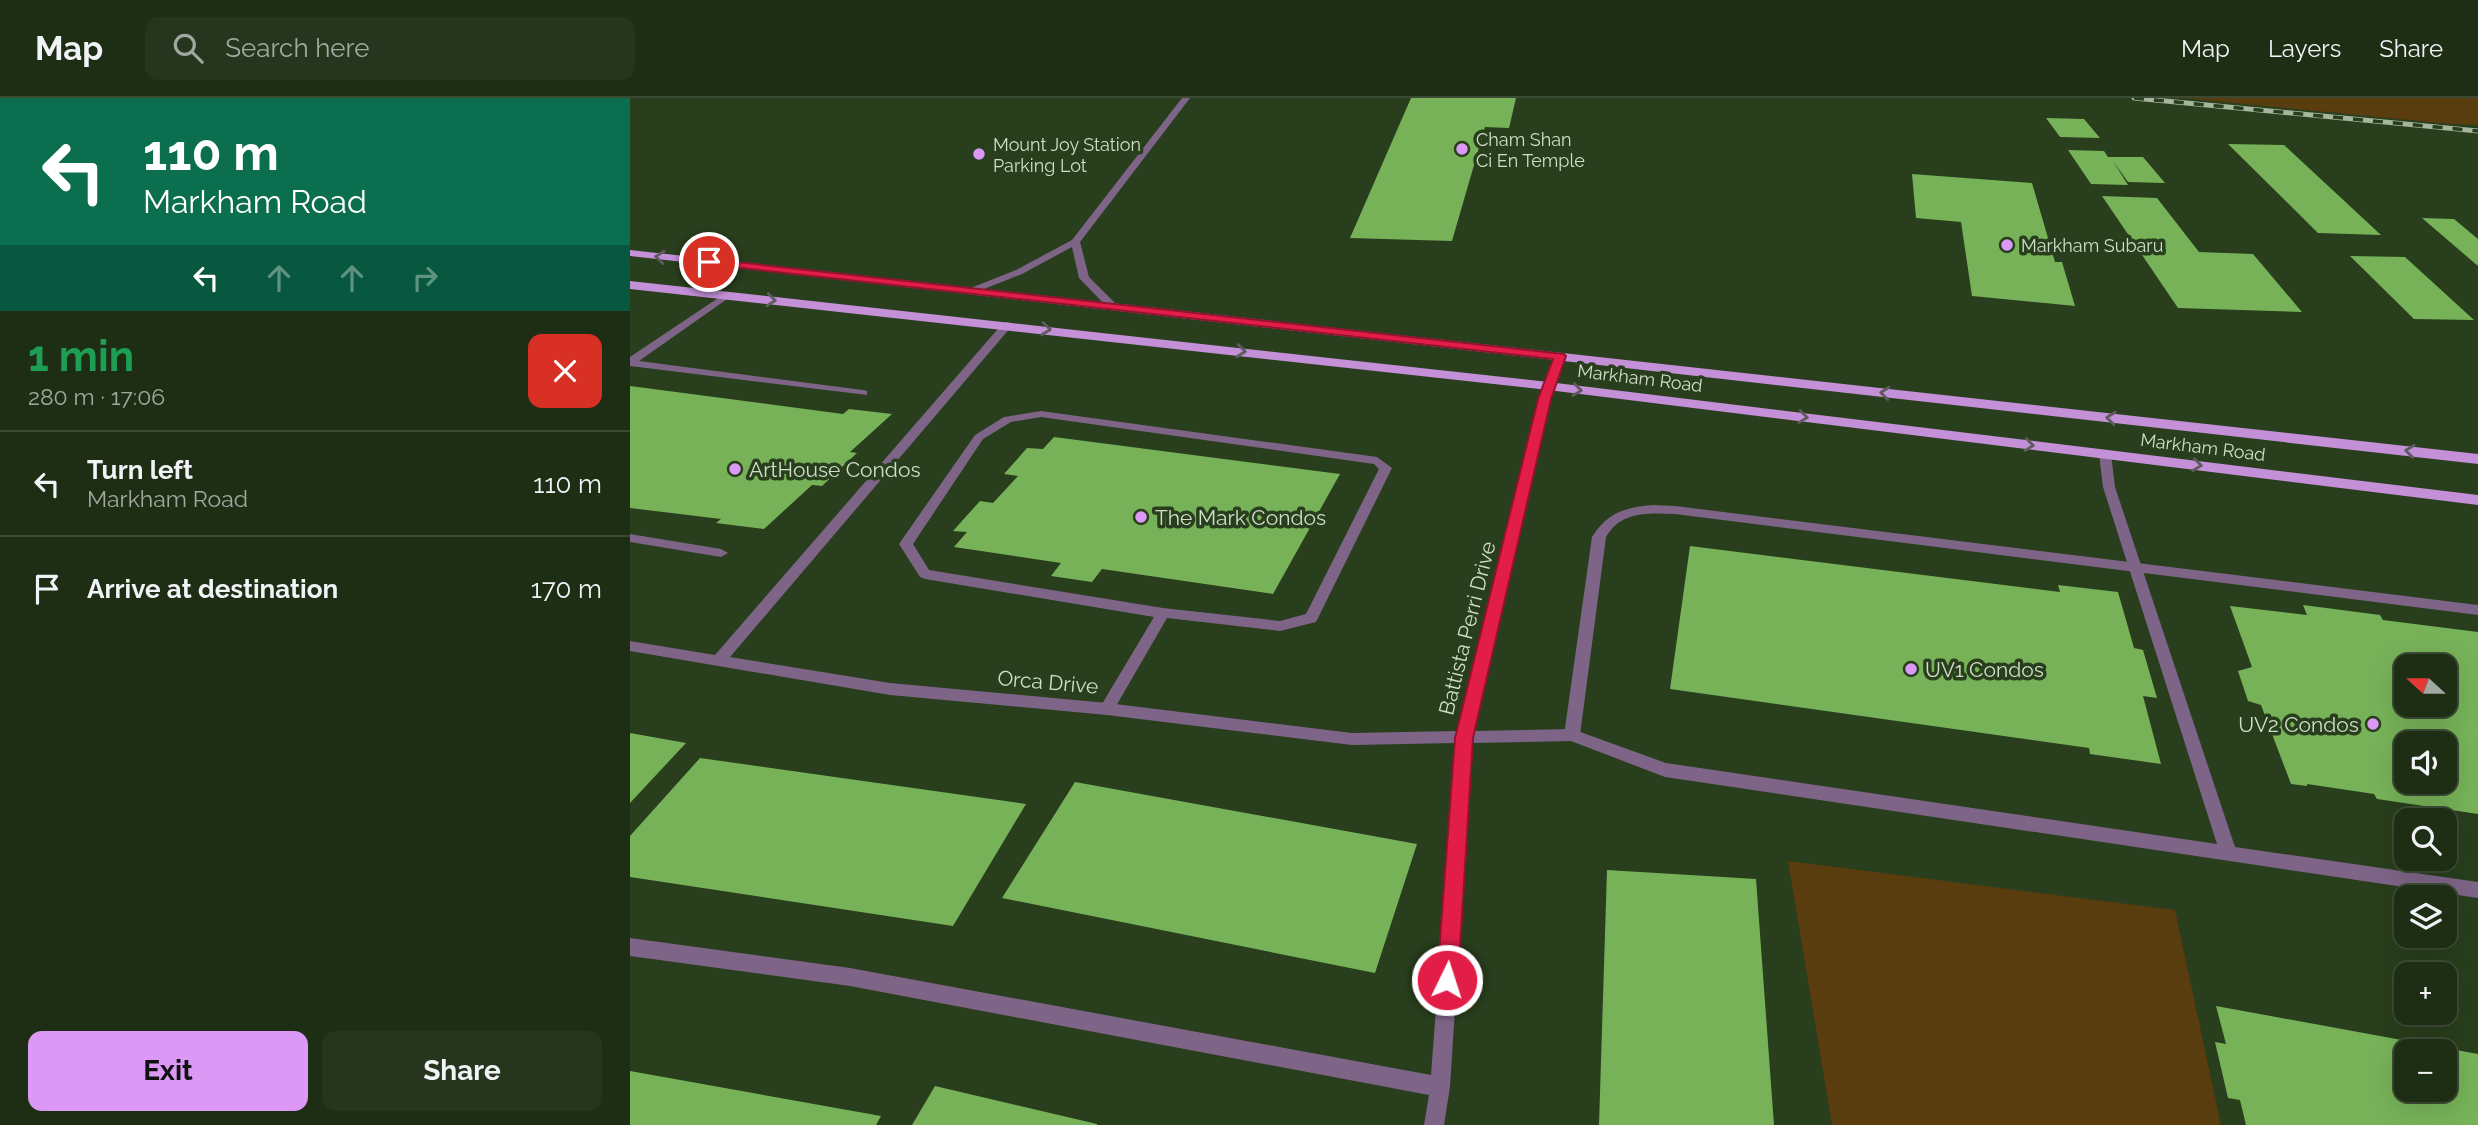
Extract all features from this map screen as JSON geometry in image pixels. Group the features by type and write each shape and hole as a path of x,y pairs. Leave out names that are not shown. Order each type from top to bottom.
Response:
{"main road":[{"name":"Markham Road","path":"630,253 2478,459"},
{"name":"Markham Road","path":"630,285 1548,386 2478,500"}],"street":[{"path":"971,291 1019,272 1075,242 1186,98"},
{"path":"1075,242 1084,278 1112,306"},
{"path":"630,363 727,295"},
{"path":"719,660 1007,325"},
{"name":"Battista Perri Drive","path":"1434,1125 1440,1087 1464,738 1548,386 1560,356"},
{"path":"630,363 863,393"},
{"path":"1041,414 1377,461 1386,468 1311,618 1280,626 1163,614 925,574 906,544 979,437 1008,419 1041,414"},
{"path":"2105,454 2109,487 2228,852"},
{"path":"2478,610 1652,509 1624,513 1608,521 1599,537 1572,735 1665,770 2478,890"},
{"path":"630,538 722,553"},
{"path":"1107,709 1163,614"},
{"name":"Orca Drive","path":"630,646 890,690 1107,709 1352,739 1572,735"},
{"path":"630,947 850,977 1440,1087"}],"shaded area":[{"path":"2183,98 2478,98 2478,125 2450,124"},
{"path":"1788,861 2175,910 2221,1125 1832,1125"}],"building":[{"path":"1411,98 1516,98 1509,128 1485,127 1452,241 1350,238"},
{"path":"2046,118 2084,119 2100,138 2060,137"},
{"path":"2228,144 2284,145 2381,235 2318,233"},
{"path":"2068,150 2104,151 2108,157 2143,157 2165,183 2128,182 2113,161 2128,185 2091,184"},
{"name":"Markham Subaru","path":"1912,174 2032,183 2055,262 2062,262 2075,306 1972,296 1961,222 1916,218"},
{"path":"2102,196 2157,198 2199,252 2253,254 2302,312 2178,308"},
{"path":"2422,218 2454,219 2478,239 2478,266"},
{"path":"2350,256 2405,257 2474,320 2414,319"},
{"name":"ArtHouse Condos","path":"630,386 843,414 849,409 892,414 850,452 857,453 822,486 812,485 764,529 716,523 721,519 630,508"},
{"name":"The Mark Condos","path":"1054,437 1340,474 1273,594 1102,569 1092,582 1051,576 1061,563 954,547 967,532 953,531 980,501 993,503 1018,476 1004,474 1027,448 1043,449"},
{"name":"UV1 Condos","path":"1690,546 2060,592 2058,585 2118,592 2134,648 2143,650 2157,698 2143,696 2161,764 2090,754 2089,748 1670,689"},
{"name":"UV2 Condos","path":"2303,605 2380,615 2383,620 2478,632 2478,814 2457,811 2457,808 2438,808 2377,799 2374,794 2291,784 2261,705 2248,701 2238,671 2252,667 2230,606 2307,615"},
{"path":"630,733 686,743 630,803"},
{"path":"700,758 1026,804 953,926 630,877 630,836"},
{"path":"1075,782 1417,844 1375,973 1002,898"},
{"path":"1607,870 1756,879 1774,1125 1599,1125"},
{"path":"2216,1006 2396,1039 2394,1039 2394,1102 2457,1102 2457,1050 2478,1054 2478,1125 2246,1125 2240,1100 2228,1098 2215,1042 2226,1044"},
{"path":"630,1071 881,1116 876,1125 630,1125"},
{"path":"935,1086 1097,1124 1097,1125 912,1125"}],"railway":[{"path":"2134,98 2478,131"}],"place":[{"name":"Cham Shan Ci En Temple","path":"1462,149"},
{"name":"Mount Joy Station Parking Lot","path":"979,154"},
{"name":"Markham Subaru","path":"2007,245"},
{"name":"ArtHouse Condos","path":"735,469"},
{"name":"The Mark Condos","path":"1141,517"},
{"name":"UV1 Condos","path":"1911,669"},
{"name":"UV2 Condos","path":"2373,724"}],"route":[{"path":"709,262 1560,356 1548,386 1464,738 1447,980"}]}
